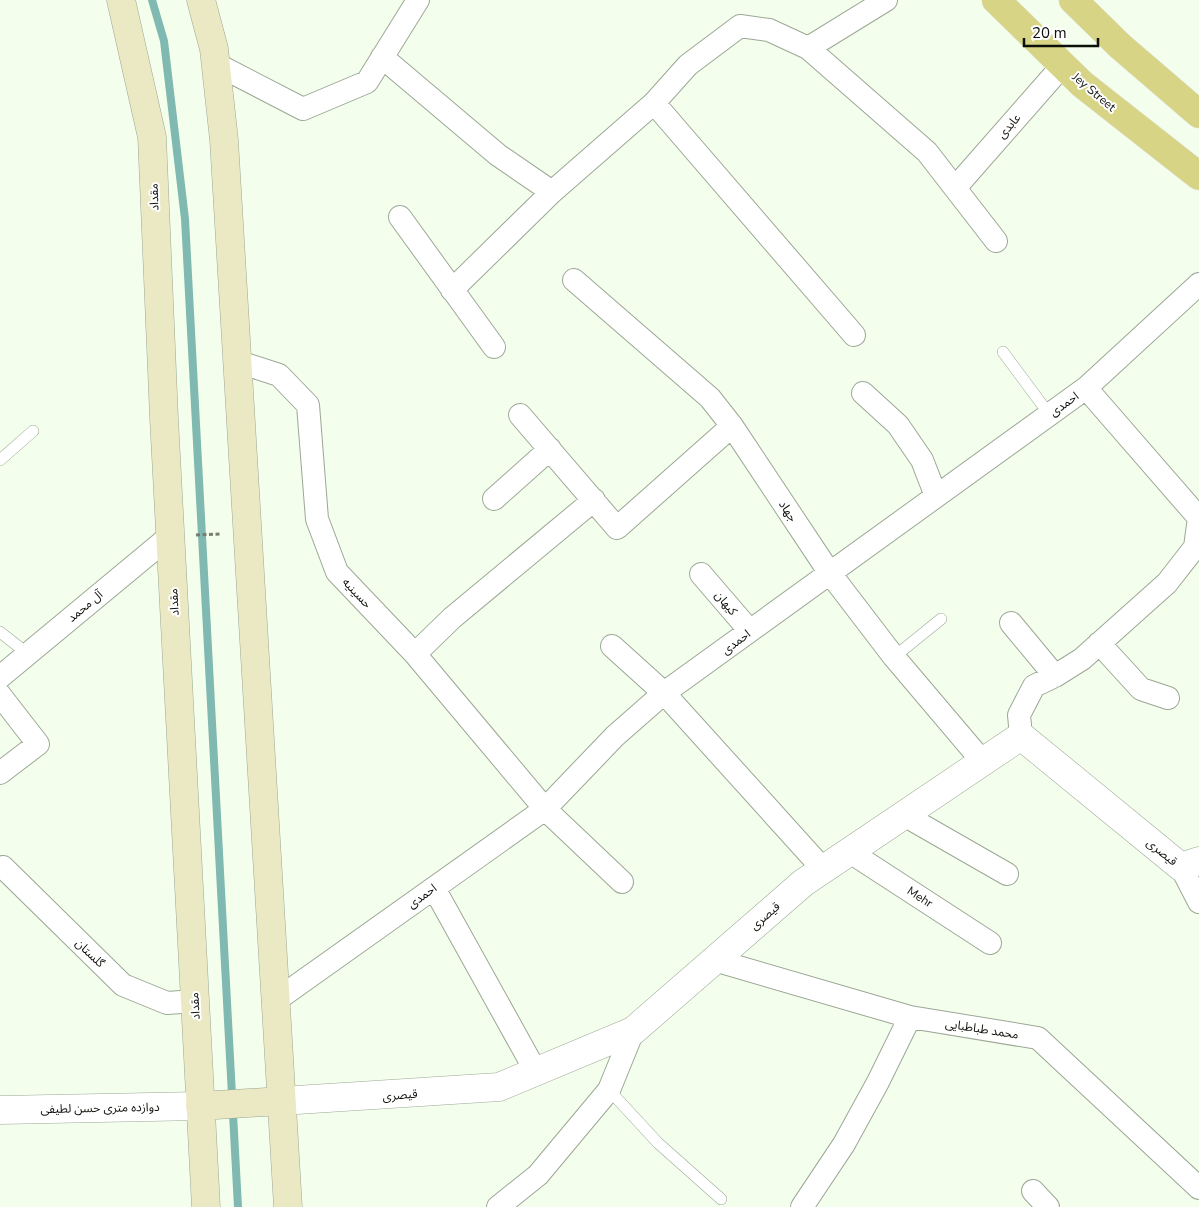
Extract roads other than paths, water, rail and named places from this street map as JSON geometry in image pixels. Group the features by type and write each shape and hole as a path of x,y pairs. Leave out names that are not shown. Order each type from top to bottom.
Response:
{"main road":[{"name":"مقداد","path":"121,0 152,137 170,536 206,1207"},
{"path":"201,0 216,64 224,140 246,533 288,1207"},
{"name":"Jey Street","path":"996,0 1082,84 1199,176"},
{"path":"1073,0 1120,46 1199,114"},
{"path":"200,1106 281,1101"}],"street":[{"path":"216,64 303,109 367,82 418,0"},
{"path":"808,48 886,0"},
{"path":"452,290 552,192 654,103 688,65 740,26 769,30 808,48 927,152 996,241"},
{"path":"382,57 498,155 552,192"},
{"name":"عابدی","path":"955,188 1063,65"},
{"path":"654,103 854,335"},
{"path":"400,217 494,347"},
{"name":"جهاد","path":"574,280 710,398 732,426 828,572 894,657 983,762"},
{"name":"احمدی","path":"275,1001 544,809 615,736 664,693 828,572 1086,388 1199,284"},
{"name":"حسینیه","path":"236,360 279,375 308,405 317,519 337,572 414,654 544,809 622,882"},
{"path":"1020,736 1019,715 1034,686 1055,676 1082,659 1167,583 1195,547 1199,518 1086,388"},
{"path":"863,393 898,426 922,460 936,496"},
{"path":"520,415 617,528 732,426"},
{"path":"494,499 550,449"},
{"path":"414,654 452,618 594,500"},
{"name":"آل محمد","path":"0,677 170,536"},
{"name":"کیهان","path":"701,574 750,631"},
{"path":"1011,623 1055,676"},
{"path":"1099,643 1141,689 1168,698"},
{"path":"612,646 664,693 823,870"},
{"path":"0,695 38,744 0,773"},
{"name":"قیصری","path":"281,1101 499,1087 633,1031 803,883 1020,736 1190,864"},
{"path":"904,815 1007,874"},
{"name":"Mehr","path":"850,852 990,943"},
{"path":"1190,864 1199,902"},
{"name":"گلستان","path":"3,867 123,985 166,1003 195,1001"},
{"path":"434,888 536,1070"},
{"name":"محمد طباطبایی","path":"714,960 910,1017 1038,1038 1199,1188"},
{"path":"802,1207 844,1144 878,1082 910,1017"},
{"path":"498,1207 538,1175 609,1090 633,1031"},
{"name":"دوازده متری حسن لطیفی","path":"0,1110 200,1106"}],"lane":[{"path":"1003,352 1049,414"},
{"path":"0,460 33,431"},
{"path":"894,657 940,619"},
{"path":"0,632 28,654"},
{"path":"609,1090 658,1143 721,1199"}],"waterway":[{"path":"152,0 164,41 185,219 238,1207"}]}
